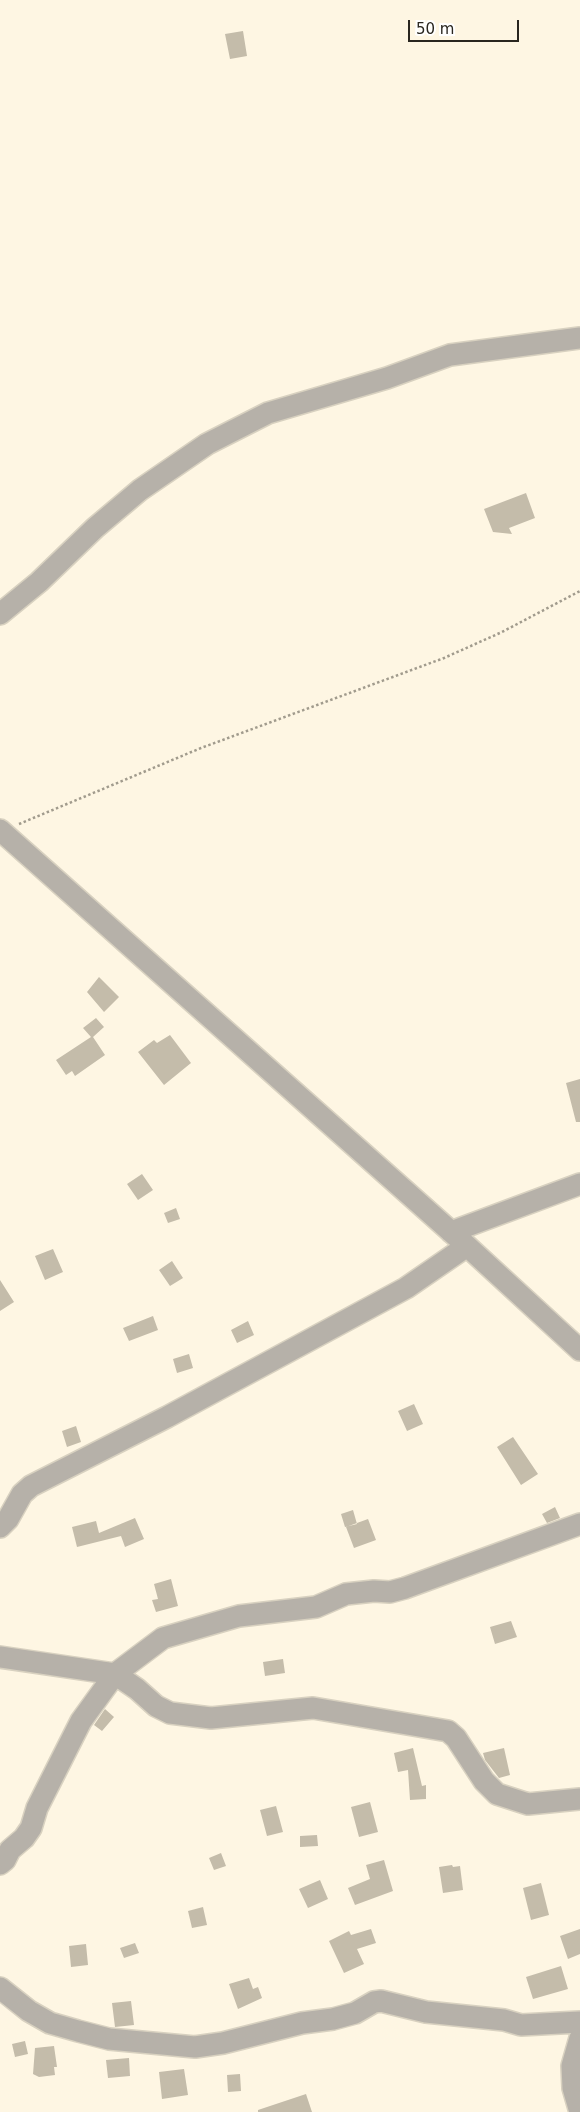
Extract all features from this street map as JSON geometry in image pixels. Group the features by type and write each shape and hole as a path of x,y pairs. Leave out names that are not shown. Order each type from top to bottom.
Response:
{"street":[{"path":"0,614 40,582 95,528 140,490 207,444 268,413 394,376 450,355 520,348 580,338"},
{"path":"1,831 467,1246 580,1350"},
{"path":"451,1232 580,1184"},
{"path":"0,1527 8,1519 22,1494 31,1486 167,1417 406,1288 467,1246"},
{"path":"0,1864 5,1860 10,1850 24,1838 31,1828 37,1808 81,1721 115,1674 155,1643 178,1633 238,1616 316,1607 346,1594 397,1590 580,1524"},
{"path":"0,1657 115,1674 137,1689 156,1706 170,1713 211,1718 313,1708 448,1731 456,1738 484,1781 496,1794 528,1804 580,1799"},
{"path":"0,1988 29,2011 50,2023 109,2039 195,2047 223,2043 302,2023 333,2019 355,2012 374,2002 381,2001 426,2012 504,2020 521,2025 580,2022"},
{"path":"580,2038 572,2066 573,2088 580,2112"}],"path":[{"path":"1,831 201,748 444,658 502,632 580,591"}],"building":[{"path":"243,31 247,56 230,59 225,34"},
{"path":"526,493 535,518 509,528 512,534 493,532 484,509"},
{"path":"99,977 119,997 104,1012 87,992"},
{"path":"96,1018 104,1027 93,1037 105,1055 75,1076 72,1071 66,1075 56,1060 91,1037 83,1028"},
{"path":"170,1035 191,1063 164,1085 138,1052 154,1040 157,1043"},
{"path":"580,1079 580,1122 576,1122 566,1083"},
{"path":"142,1174 153,1190 138,1200 127,1184"},
{"path":"176,1208 180,1219 168,1223 164,1213"},
{"path":"53,1249 63,1272 45,1280 35,1256"},
{"path":"172,1261 183,1278 170,1286 159,1270"},
{"path":"0,1280 14,1302 0,1311"},
{"path":"153,1316 158,1330 129,1341 123,1328"},
{"path":"248,1321 254,1335 237,1343 231,1330"},
{"path":"189,1354 193,1368 177,1373 173,1359"},
{"path":"414,1404 423,1424 407,1431 398,1411"},
{"path":"76,1426 81,1442 67,1447 62,1431"},
{"path":"513,1437 538,1474 521,1485 497,1447"},
{"path":"555,1507 560,1518 547,1523 542,1514"},
{"path":"353,1510 357,1524 345,1527 341,1514"},
{"path":"135,1518 144,1539 125,1547 121,1536 77,1547 72,1527 96,1521 99,1533"},
{"path":"368,1519 376,1540 354,1548 346,1527"},
{"path":"171,1579 178,1606 156,1612 152,1600 158,1599 154,1584"},
{"path":"511,1621 517,1637 495,1644 490,1627"},
{"path":"283,1659 285,1673 265,1676 263,1662"},
{"path":"105,1709 114,1717 102,1731 94,1725"},
{"path":"413,1748 422,1786 426,1785 426,1799 410,1800 408,1770 398,1772 394,1753"},
{"path":"504,1748 510,1775 499,1778 485,1760 483,1753"},
{"path":"370,1802 378,1832 359,1837 351,1807"},
{"path":"276,1806 283,1832 267,1836 260,1810"},
{"path":"317,1835 318,1846 300,1847 300,1836"},
{"path":"221,1853 226,1866 214,1870 209,1858"},
{"path":"384,1860 393,1891 355,1905 348,1888 370,1879 366,1865"},
{"path":"452,1865 453,1867 460,1866 463,1890 443,1893 439,1867"},
{"path":"320,1880 328,1899 308,1908 299,1889"},
{"path":"541,1883 549,1915 531,1920 523,1888"},
{"path":"203,1907 207,1925 192,1928 188,1911"},
{"path":"371,1929 376,1943 357,1949 364,1964 344,1973 329,1941 349,1931 351,1935"},
{"path":"580,1929 580,1954 568,1959 560,1936"},
{"path":"135,1943 139,1953 124,1958 120,1948"},
{"path":"86,1944 88,1965 71,1967 69,1946"},
{"path":"561,1966 568,1989 533,1999 526,1977"},
{"path":"249,1978 253,1989 258,1987 262,1998 238,2009 229,1984"},
{"path":"131,2001 134,2025 115,2027 112,2003"},
{"path":"25,2041 28,2054 15,2057 12,2044"},
{"path":"54,2046 57,2067 54,2067 55,2075 39,2077 33,2074 35,2048"},
{"path":"129,2058 130,2076 108,2078 106,2060"},
{"path":"184,2069 188,2095 162,2099 159,2072"},
{"path":"240,2074 241,2091 228,2092 227,2075"},
{"path":"306,2094 312,2112 258,2112 258,2110"}]}
